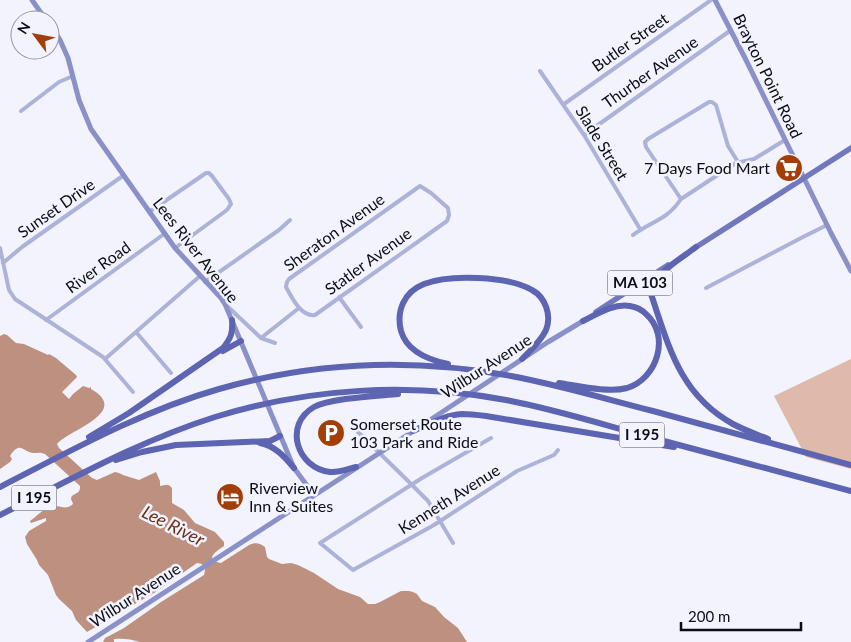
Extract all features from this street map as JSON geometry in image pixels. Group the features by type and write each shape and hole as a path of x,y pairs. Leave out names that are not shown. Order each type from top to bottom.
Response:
{"highway":[{"path":"696,247 657,278 652,287 651,294 671,352 681,374 704,403 723,417 744,429 800,451"},
{"path":"481,371 432,360 417,352 408,344 402,334 399,317 403,304 412,292 424,284 432,282 477,278 518,284 533,290 539,295 545,305 548,323 539,341 519,361"},
{"path":"525,378 615,390 635,385 645,377 656,358 659,345 656,326 648,316 636,308 621,306 583,320"},
{"path":"70,451 223,348 233,332 232,320"},
{"path":"206,359 241,342"},
{"name":"I 195","path":"0,487 125,424 179,402 235,385 278,375 328,368 379,365 423,365 525,378 851,465"},
{"name":"I 195","path":"0,515 134,448 216,417 301,397 344,392 388,390 431,391 525,404 851,491"},
{"path":"356,467 332,473 320,470 310,464 301,453 297,439 299,425 305,414 316,406 326,403 431,391"},
{"path":"413,431 438,420 461,414 477,415 715,454"},
{"path":"92,468 142,452 176,445 270,441 280,436"},
{"path":"251,442 262,443 272,447 294,468"}],"main road":[{"name":"Brayton Point Road","path":"715,0 851,272"},
{"name":"Lees River Avenue","path":"60,42 68,58 79,100 91,129 174,248 225,304 294,468 314,495"},
{"name":"Wilbur Avenue","path":"88,642 519,361 851,148"}],"street":[{"name":"Butler Street","path":"564,104 711,0"},
{"name":"Thurber Avenue","path":"584,134 731,30"},
{"name":"Slade Street","path":"540,71 584,134 640,229"},
{"path":"21,111 59,82 73,76"},
{"path":"681,199 646,147 648,139 708,102 712,102 716,105 728,146 738,162"},
{"path":"633,235 640,229 666,216 681,199 738,162 754,159 785,140"},
{"path":"149,212 206,173 212,176 229,199 231,204 228,210 174,248"},
{"name":"Sunset Drive","path":"3,263 22,247 124,175"},
{"name":"Statler Avenue","path":"299,308 312,316 319,312 447,221 450,211 446,205 420,186"},
{"name":"Sheraton Avenue","path":"299,308 286,287 289,279 420,186"},
{"path":"205,282 279,230 290,220"},
{"path":"706,288 827,225"},
{"name":"River Road","path":"46,320 164,234"},
{"path":"0,248 11,295 18,302 105,359 133,392"},
{"path":"105,359 200,276"},
{"path":"339,297 361,327"},
{"path":"225,304 261,338 275,343"},
{"path":"261,338 299,308"},
{"path":"136,332 171,373"},
{"path":"358,432 428,501 453,543"},
{"path":"412,485 491,438"},
{"name":"Kenneth Avenue","path":"412,485 320,543 353,570 440,521 517,471 554,455 558,450"}],"shaded area":[{"path":"851,359 851,469 806,457 774,396"}],"water":[{"name":"Lee River","path":"4,334 16,343 24,344 49,354 76,375 77,377 62,392 69,399 83,386 91,387 102,397 104,405 101,413 57,444 59,448 92,478 97,480 115,472 139,480 156,472 160,486 168,485 172,488 172,503 184,510 195,523 215,532 224,542 224,546 212,557 216,561 221,563 249,545 257,543 265,547 269,559 282,564 291,563 298,565 338,589 360,597 368,604 375,604 401,591 413,592 422,601 435,607 458,628 467,642 140,642 130,639 114,639 114,642 103,642 105,638 124,628 204,575 205,570 202,564 197,563 154,593 87,632 76,620 72,611 56,595 48,575 39,565 25,537 29,531 46,521 46,518 31,523 30,521 45,509 53,506 67,507 73,504 71,498 79,491 80,486 45,454 33,453 22,448 13,451 10,456 12,459 10,462 0,469 0,336"}],"place":[{"name":"7 Days Food Mart","path":"789,168"},
{"name":"Somerset Route 103 Park and Ride","path":"331,433"},
{"name":"Riverview Inn & Suites","path":"230,497"}]}
